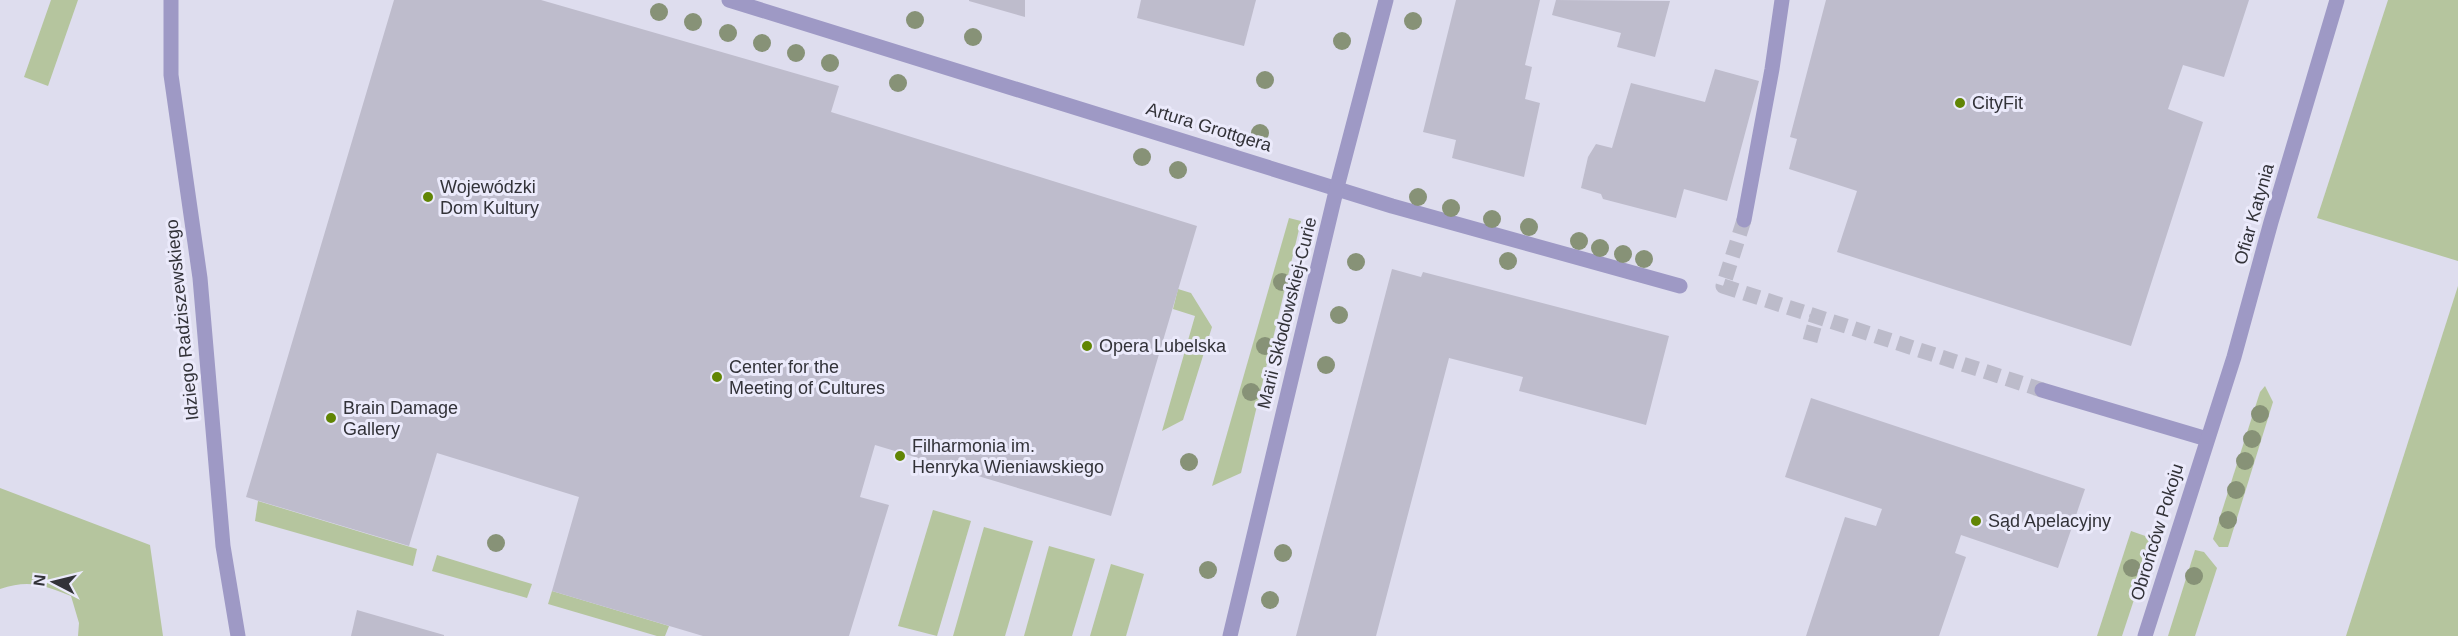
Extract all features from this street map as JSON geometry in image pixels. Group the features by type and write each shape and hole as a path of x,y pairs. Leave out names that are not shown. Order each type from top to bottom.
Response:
{"street":[{"name":"Idziego Radziszewskiego","path":"171,0 171,75 200,278 223,546 238,636"},
{"name":"Artura Grottgera","path":"729,0 1337,187 1392,206 1680,286"},
{"name":"Marii Skłodowskiej-Curie","path":"1230,636 1337,187 1386,0"},
{"path":"1744,220 1772,69 1782,0"},
{"name":"Ofiar Katynia","path":"2206,439 2234,357 2271,222 2337,0"},
{"path":"2042,390 2206,439"},
{"name":"Obrońców Pokoju","path":"2145,636 2206,439"}],"green space":[{"path":"51,0 78,0 48,86 24,77"},
{"path":"2388,0 2458,0 2458,261 2317,218"},
{"path":"1289,218 1301,221 1241,473 1212,486"},
{"path":"2458,286 2458,636 2346,636"},
{"path":"1178,289 1191,293 1212,327 1183,420 1162,431 1195,316 1173,309"},
{"path":"2265,386 2273,402 2228,547 2219,547 2213,539 2260,392"},
{"path":"0,488 150,545 163,636 78,636 79,623 71,596 53,589 28,584 0,589"},
{"path":"258,501 417,549 413,566 255,521"},
{"path":"933,510 971,521 937,636 898,626"},
{"path":"984,527 1033,541 1005,636 953,636"},
{"path":"2131,531 2154,539 2122,636 2097,636"},
{"path":"1049,546 1095,559 1072,636 1024,636"},
{"path":"2195,550 2204,552 2217,568 2195,636 2168,636"},
{"path":"437,555 532,584 527,598 432,571"},
{"path":"1111,564 1144,574 1126,636 1090,636"},
{"path":"552,591 669,626 665,636 657,636 548,604"}],"building":[{"name":"Center for the Meeting of Cultures","path":"394,0 541,0 839,86 831,112 1197,226 1111,516 875,445 860,497 889,505 849,636 703,636 552,591 579,497 437,453 409,546 246,497"},
{"path":"1025,0 1025,17 969,1"},
{"path":"1141,0 1256,0 1244,46 1137,18"},
{"path":"1456,0 1540,0 1525,65 1532,67 1525,99 1540,103 1524,177 1452,158 1456,140 1423,132"},
{"path":"1556,0 1670,1 1655,57 1617,47 1621,33 1552,15"},
{"path":"1826,0 2249,0 2224,77 2183,65 2168,109 2203,122 2131,346 1837,252 1857,191 1789,169 1797,139 1790,137"},
{"path":"1715,69 1759,81 1727,201 1684,189 1676,218 1603,199 1601,194 1581,188 1588,157 1596,144 1612,148 1631,83 1705,102"},
{"path":"1392,269 1421,277 1423,272 1669,336 1646,425 1519,391 1523,377 1449,358 1376,636 1296,636"},
{"name":"Sąd Apelacyjny","path":"1811,398 2085,489 2058,568 1961,535 1955,553 1966,557 1939,636 1806,636 1845,517 1876,526 1882,509 1785,477"},
{"path":"357,610 444,635 444,636 351,636"}],"tunnel":[{"path":"1744,220 1723,286 2042,390"},
{"path":"1810,341 1817,316"}],"place":[{"name":"CityFit","path":"1960,103"},
{"name":"Wojewódzki Dom Kultury","path":"428,197"},
{"name":"Opera Lubelska","path":"1087,346"},
{"name":"Center for the Meeting of Cultures","path":"717,377"},
{"name":"Brain Damage Gallery","path":"331,418"},
{"name":"Filharmonia im. Henryka Wieniawskiego","path":"900,456"},
{"name":"Sąd Apelacyjny","path":"1976,521"}]}
